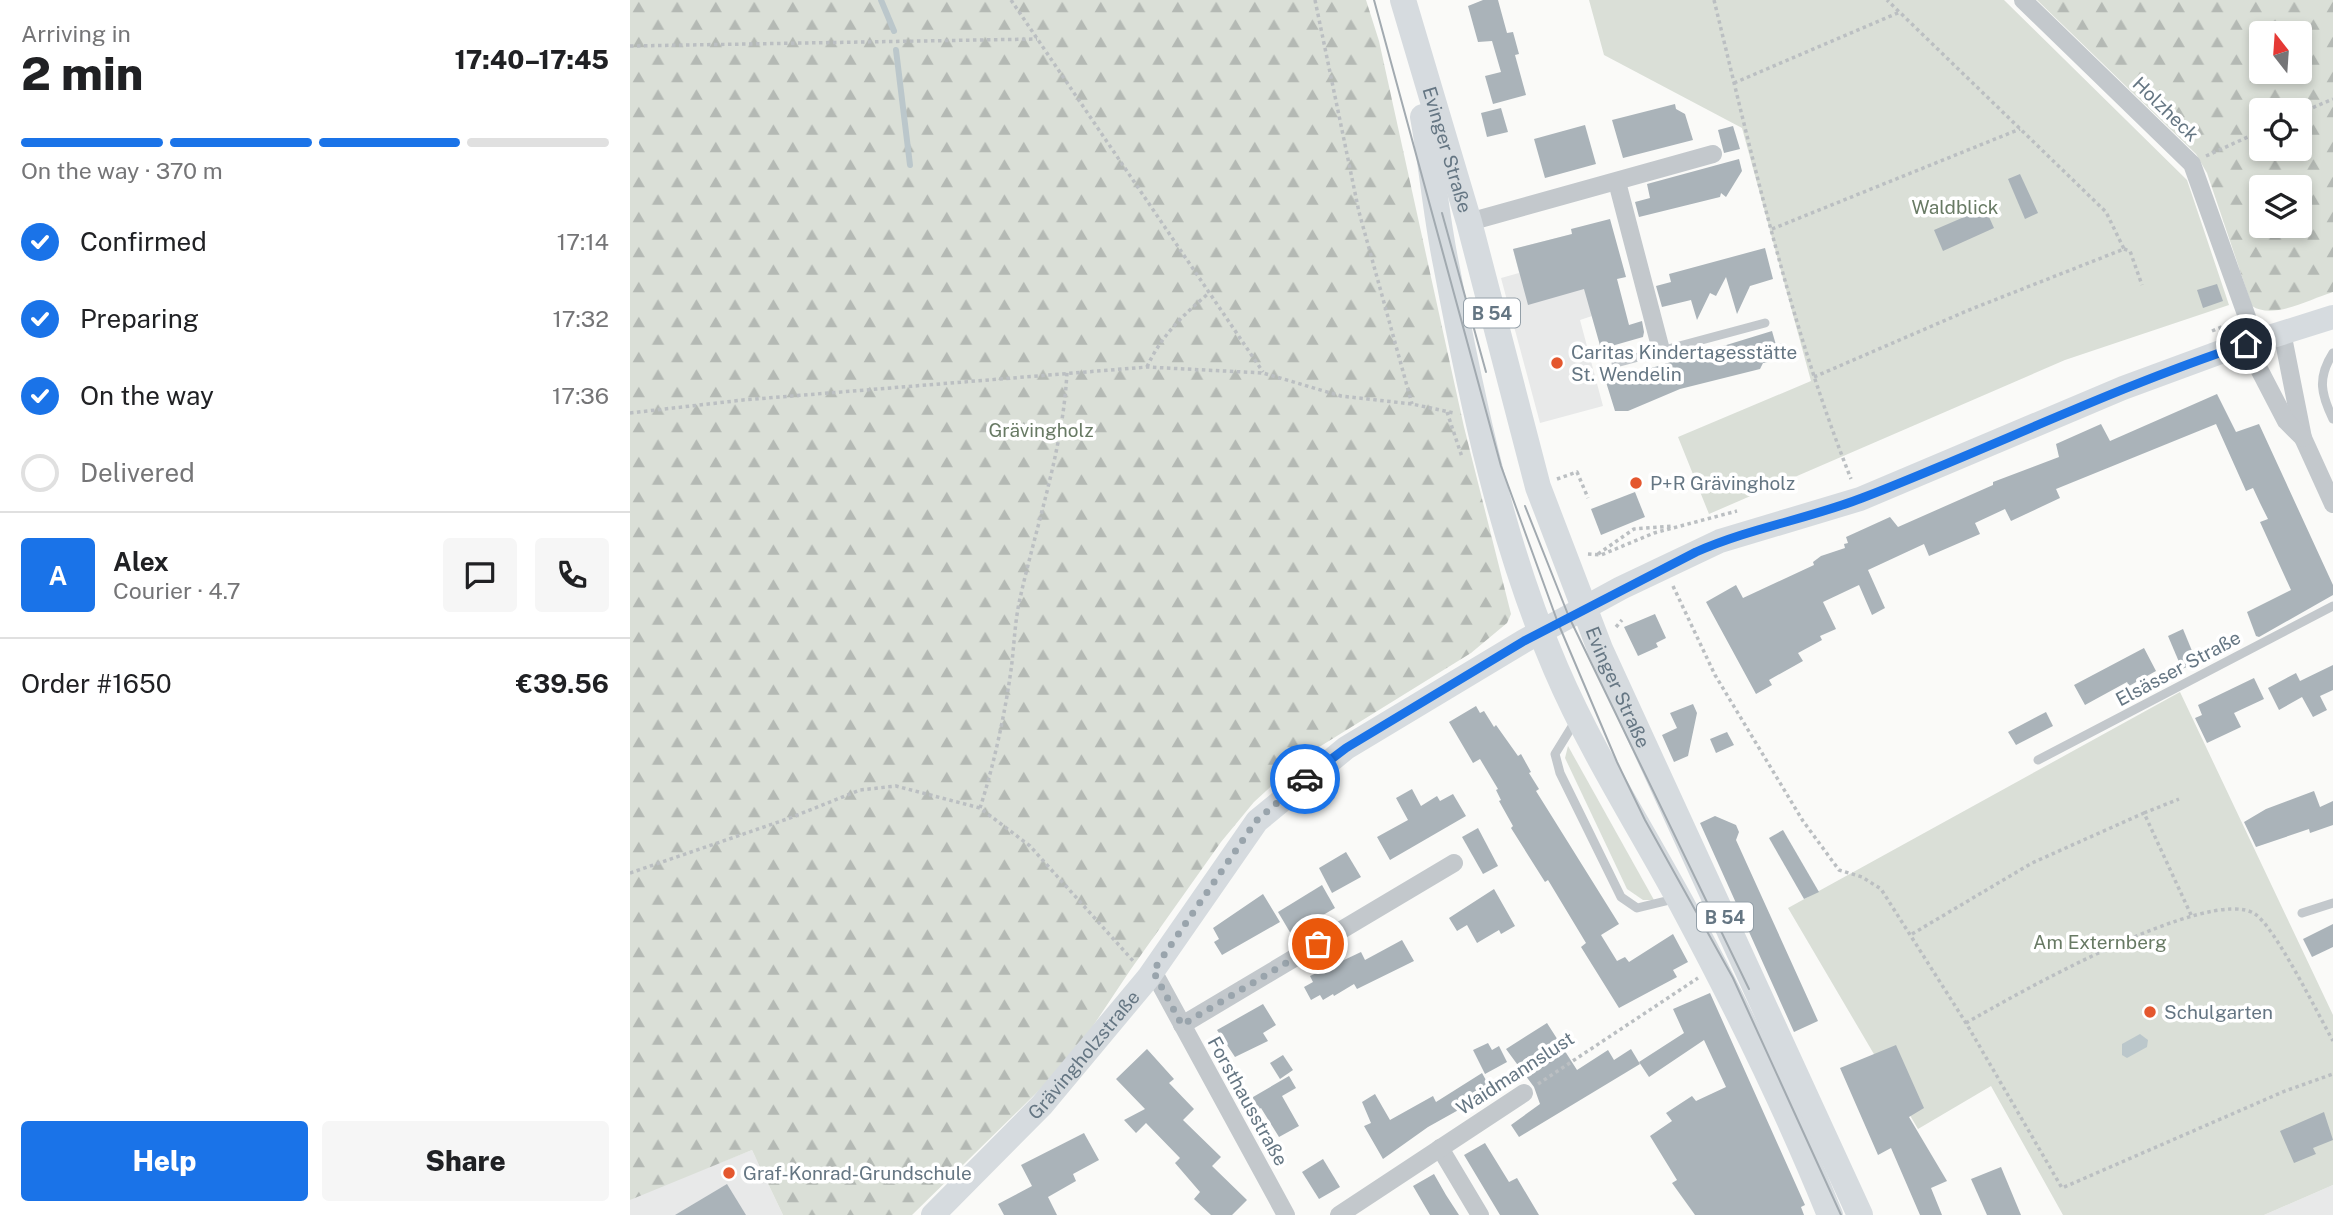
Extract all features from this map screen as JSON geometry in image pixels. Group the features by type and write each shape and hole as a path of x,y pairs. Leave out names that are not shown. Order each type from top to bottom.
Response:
{"main road":[{"name":"Evinger Straße","path":"1405,8 1454,229 1478,417 1502,516 1541,632 1621,798 1715,967 1773,1085 1830,1215"},
{"name":"Evinger Straße","path":"1454,229 1538,487 1584,609 1860,1215"},
{"name":"Grävingholzstraße","path":"933,1215 1042,1105 1150,974 1256,821 1346,748 1541,632 1720,541 1860,499 2123,388 2246,344 2333,317"}],"street":[{"name":"Holzheck","path":"2023,0 2192,164 2248,317"},
{"path":"1454,229 1713,154"},
{"path":"1617,182 1661,350"},
{"path":"2282,332 2303,438 2332,498"},
{"path":"2246,344 2286,421 2303,438"},
{"path":"1182,1025 1454,863"},
{"name":"Forsthausstraße","path":"1150,974 1182,1025 1286,1215"},
{"name":"Waidmannslust","path":"1339,1215 1524,1093"},
{"path":"1440,1148 1480,1215"}],"lane":[{"path":"1616,363 1765,323"},
{"path":"2333,354 2324,368 2321,395 2333,419"},
{"name":"Elsässer Straße","path":"2038,761 2333,606"},
{"path":"1579,715 1556,754 1560,773 1621,897 1637,908 1678,898"},
{"path":"2302,913 2333,903"}],"path":[{"path":"1012,0 1263,373"},
{"path":"1315,0 1359,212 1412,404"},
{"path":"1714,0 1772,229 1814,377 1852,479"},
{"path":"1887,0 2106,212 2124,250"},
{"path":"1734,83 1900,12"},
{"path":"630,46 1038,39"},
{"path":"2312,109 2333,99"},
{"path":"1772,229 2020,129"},
{"path":"2192,164 2249,137"},
{"path":"1814,377 1982,304 2124,250 2130,251 2142,285"},
{"path":"1147,367 1157,345 1184,314 1209,293"},
{"path":"630,413 1067,372 1147,367 1263,373 1342,396 1412,404 1478,417"},
{"path":"980,808 992,770 1010,675 1011,641 1041,504 1059,447 1067,372"},
{"path":"1549,482 1577,472 1588,498"},
{"path":"1676,526 1662,525 1634,530 1593,555 1685,523"},
{"path":"1665,567 1715,674 1803,821 1839,870 1862,877 1881,889 1966,1023 2062,1188 2285,1091 2333,1074"},
{"path":"630,873 860,790 896,786 980,808 1030,846 1150,974"},
{"path":"1912,934 2032,863 2179,799"},
{"path":"2144,813 2192,917"},
{"path":"1966,1023 2107,948 2192,917 2231,907 2245,908 2266,923 2333,1041"},
{"name":"Waidmannslust","path":"1524,1093 1715,967"}],"shaded area":[{"name":"Caritas Kindertagesstätte St. Wendelin","path":"1572,234 1592,316 1580,320 1603,406 1540,423 1501,278 1519,273 1513,249"},
{"path":"2140,1034 2148,1040 2147,1047 2127,1058 2122,1055 2122,1044"},
{"name":"Graf-Konrad-Grundschule","path":"752,1150 783,1215 630,1215 630,1200 636,1196"},
{"path":"2333,1185 2333,1215 2264,1215"}],"green space":[{"name":"Grävingholz","path":"630,0 1366,0 1379,41 1464,427 1511,614 1507,623 1471,653 1303,757 1254,802 1221,842 1071,1059 912,1215 783,1215 752,1150 630,1200"},
{"name":"Waldblick","path":"1589,0 2004,0 2187,180 2229,305 2065,360 1709,514 1678,437 1811,381 1742,128 1604,55"},
{"path":"2037,0 2333,0 2333,292 2281,310 2261,310 2252,306 2207,173 2196,154"},
{"name":"Am Externberg","path":"2180,692 2333,1015 2333,1185 2264,1215 2063,1215 1991,1086 1918,1129 1788,908"},
{"path":"1568,746 1654,900 1643,900 1627,889 1565,758"}],"building":[{"path":"1483,0 1498,0 1507,33 1513,32 1519,54 1515,55 1526,95 1493,104 1485,76 1501,72 1492,41 1478,42 1468,6"},
{"path":"1675,104 1676,109 1685,114 1693,140 1623,158 1612,120"},
{"path":"1501,108 1508,132 1487,137 1481,113"},
{"path":"1585,125 1596,164 1545,178 1534,139"},
{"path":"1733,126 1740,149 1724,153 1718,130"},
{"path":"1739,159 1742,171 1726,197 1721,193 1720,197 1639,217 1635,202 1650,198 1647,184"},
{"path":"2020,174 2038,213 2025,219 2008,179"},
{"path":"1985,208 1994,228 1943,251 1934,230"},
{"path":"1610,219 1626,277 1617,279 1629,325 1642,321 1644,332 1643,337 1601,349 1584,289 1528,305 1513,249 1572,234 1571,229"},
{"path":"1765,248 1773,279 1750,286 1737,314 1726,277 1716,296 1710,293 1697,320 1691,300 1662,307 1656,286 1671,282 1669,274"},
{"path":"2217,284 2223,301 2203,308 2197,290"},
{"path":"1772,331 1776,345 1783,343 1787,358 1763,363 1760,369 1680,389 1628,411 1615,411 1606,382"},
{"path":"2217,394 2236,432 2259,424 2333,585 2333,595 2259,637 2256,636 2247,612 2291,590 2260,522 2268,519 2253,488 2246,491 2216,424 2056,489 2060,498 2011,521 2005,509 1975,523 1980,534 1929,556 1924,544 1868,570 1885,608 1872,615 1859,585 1823,602 1836,629 1820,636 1822,640 1798,653 1803,661 1769,680 1772,685 1756,694 1706,602 1736,585 1743,598 1814,565 1813,562 1821,556 1845,548 1844,544 1848,543 1846,537 1890,517 1898,527 1993,485 1993,482 2059,457 2056,444 2101,424 2110,441"},
{"path":"1635,492 1645,517 1601,535 1591,509"},
{"path":"1655,614 1666,638 1656,643 1658,647 1638,656 1624,627"},
{"path":"2183,629 2197,663 2182,669 2168,636"},
{"path":"2144,648 2156,671 2129,686 2127,682 2085,705 2074,685"},
{"path":"2333,665 2333,690 2320,696 2327,710 2313,717 2302,697 2279,710 2268,688 2296,673 2300,681"},
{"path":"2254,678 2264,699 2234,713 2241,727 2207,743 2195,718 2202,715 2198,705"},
{"path":"1693,704 1697,713 1688,756 1674,762 1662,735 1677,728 1670,713"},
{"path":"1476,706 1480,713 1484,711 1494,727 1496,725 1518,756 1521,754 1539,789 1536,791 1619,924 1601,935 1617,961 1625,957 1629,962 1673,934 1688,962 1673,970 1677,977 1619,1008 1581,947 1586,943 1548,880 1545,882 1511,828 1513,826 1499,801 1498,789 1480,759 1473,763 1449,722"},
{"path":"2046,712 2053,726 2016,745 2008,732"},
{"path":"1727,732 1734,745 1716,753 1710,739"},
{"path":"1412,789 1421,806 1437,796 1440,801 1453,794 1466,816 1390,860 1377,837 1408,820 1396,798"},
{"path":"2314,791 2320,807 2333,801 2333,825 2310,833 2309,829 2256,847 2244,822 2266,809"},
{"path":"1715,816 1736,825 1739,832 1736,840 1818,1021 1794,1032 1700,823"},
{"path":"1478,828 1498,866 1483,874 1462,837"},
{"path":"1783,830 1819,892 1804,899 1769,838"},
{"path":"1346,852 1361,877 1332,893 1319,868"},
{"path":"1322,885 1335,908 1291,934 1278,912"},
{"path":"1494,889 1515,926 1501,934 1499,930 1477,943 1467,925 1457,931 1449,918"},
{"path":"1263,894 1280,922 1222,955 1214,942 1219,939 1213,928"},
{"path":"2333,924 2333,947 2312,957 2303,939"},
{"path":"1402,940 1414,961 1357,989 1354,984 1334,996 1333,994 1323,1000 1320,995 1311,1000 1304,987 1313,982 1310,976 1361,952 1365,960"},
{"path":"1710,993 1805,1205 1801,1207 1804,1215 1695,1215 1672,1183 1677,1180 1650,1136 1672,1121 1666,1113 1692,1096 1696,1101 1726,1087 1704,1040 1649,1077 1639,1062 1684,1033 1673,1009"},
{"path":"1263,1004 1276,1025 1263,1033 1268,1041 1235,1057 1217,1030"},
{"path":"1547,1023 1577,1070 1608,1050 1614,1060 1631,1049 1640,1064 1519,1137 1511,1125 1540,1104 1534,1087 1506,1049"},
{"path":"1488,1043 1492,1050 1499,1046 1507,1062 1485,1074 1473,1050"},
{"path":"1896,1045 1924,1108 1909,1117 1947,1181 1931,1188 1942,1215 1920,1215 1891,1148 1878,1155 1840,1068"},
{"path":"1147,1049 1174,1079 1169,1083 1194,1109 1183,1120 1221,1157 1212,1166 1247,1200 1232,1215 1211,1215 1194,1199 1200,1192 1175,1163 1180,1158 1146,1123 1136,1133 1124,1120 1145,1109 1116,1079"},
{"path":"1283,1055 1293,1070 1280,1079 1270,1063"},
{"path":"1482,1073 1492,1091 1464,1110 1462,1108 1428,1127 1383,1159 1364,1126 1371,1123 1362,1102 1375,1094 1390,1120 1433,1096 1436,1102"},
{"path":"1289,1076 1296,1088 1282,1096 1299,1126 1279,1137 1261,1108 1247,1116 1241,1104"},
{"path":"2324,1112 2333,1140 2313,1148 2316,1154 2294,1163 2280,1131"},
{"path":"1084,1133 1099,1160 1073,1174 1076,1181 1048,1197 1057,1215 1004,1215 998,1204 1032,1186 1021,1165"},
{"path":"1485,1143 1509,1182 1517,1178 1539,1215 1500,1215 1464,1155"},
{"path":"1323,1159 1340,1187 1319,1199 1302,1172"},
{"path":"2001,1167 2021,1215 1987,1215 1971,1179"},
{"path":"1434,1174 1459,1215 1430,1215 1413,1186"},
{"path":"727,1184 746,1215 675,1215"}],"waterway":[{"path":"881,0 894,31"},
{"path":"896,50 910,165"}],"tram line":[{"path":"1374,0 1501,466 1558,623 1617,762 1645,820 1733,978 1841,1215"},
{"path":"1442,213 1486,372"},
{"path":"1525,506 1569,617 1749,989"}],"way so far":[{"path":"1305,779 1256,821 1218,872 1153,971 1182,1025 1318,944"}],"place":[{"name":"Caritas Kindertagesstätte St. Wendelin","path":"1557,363"},
{"name":"P+R Grävingholz","path":"1636,483"},
{"name":"Schulgarten","path":"2150,1012"},
{"name":"Graf-Konrad-Grundschule","path":"729,1173"}],"route":[{"path":"1305,779 1346,748 1524,641 1621,588 1696,552 1720,541 1860,499 2123,388 2246,344"}]}
